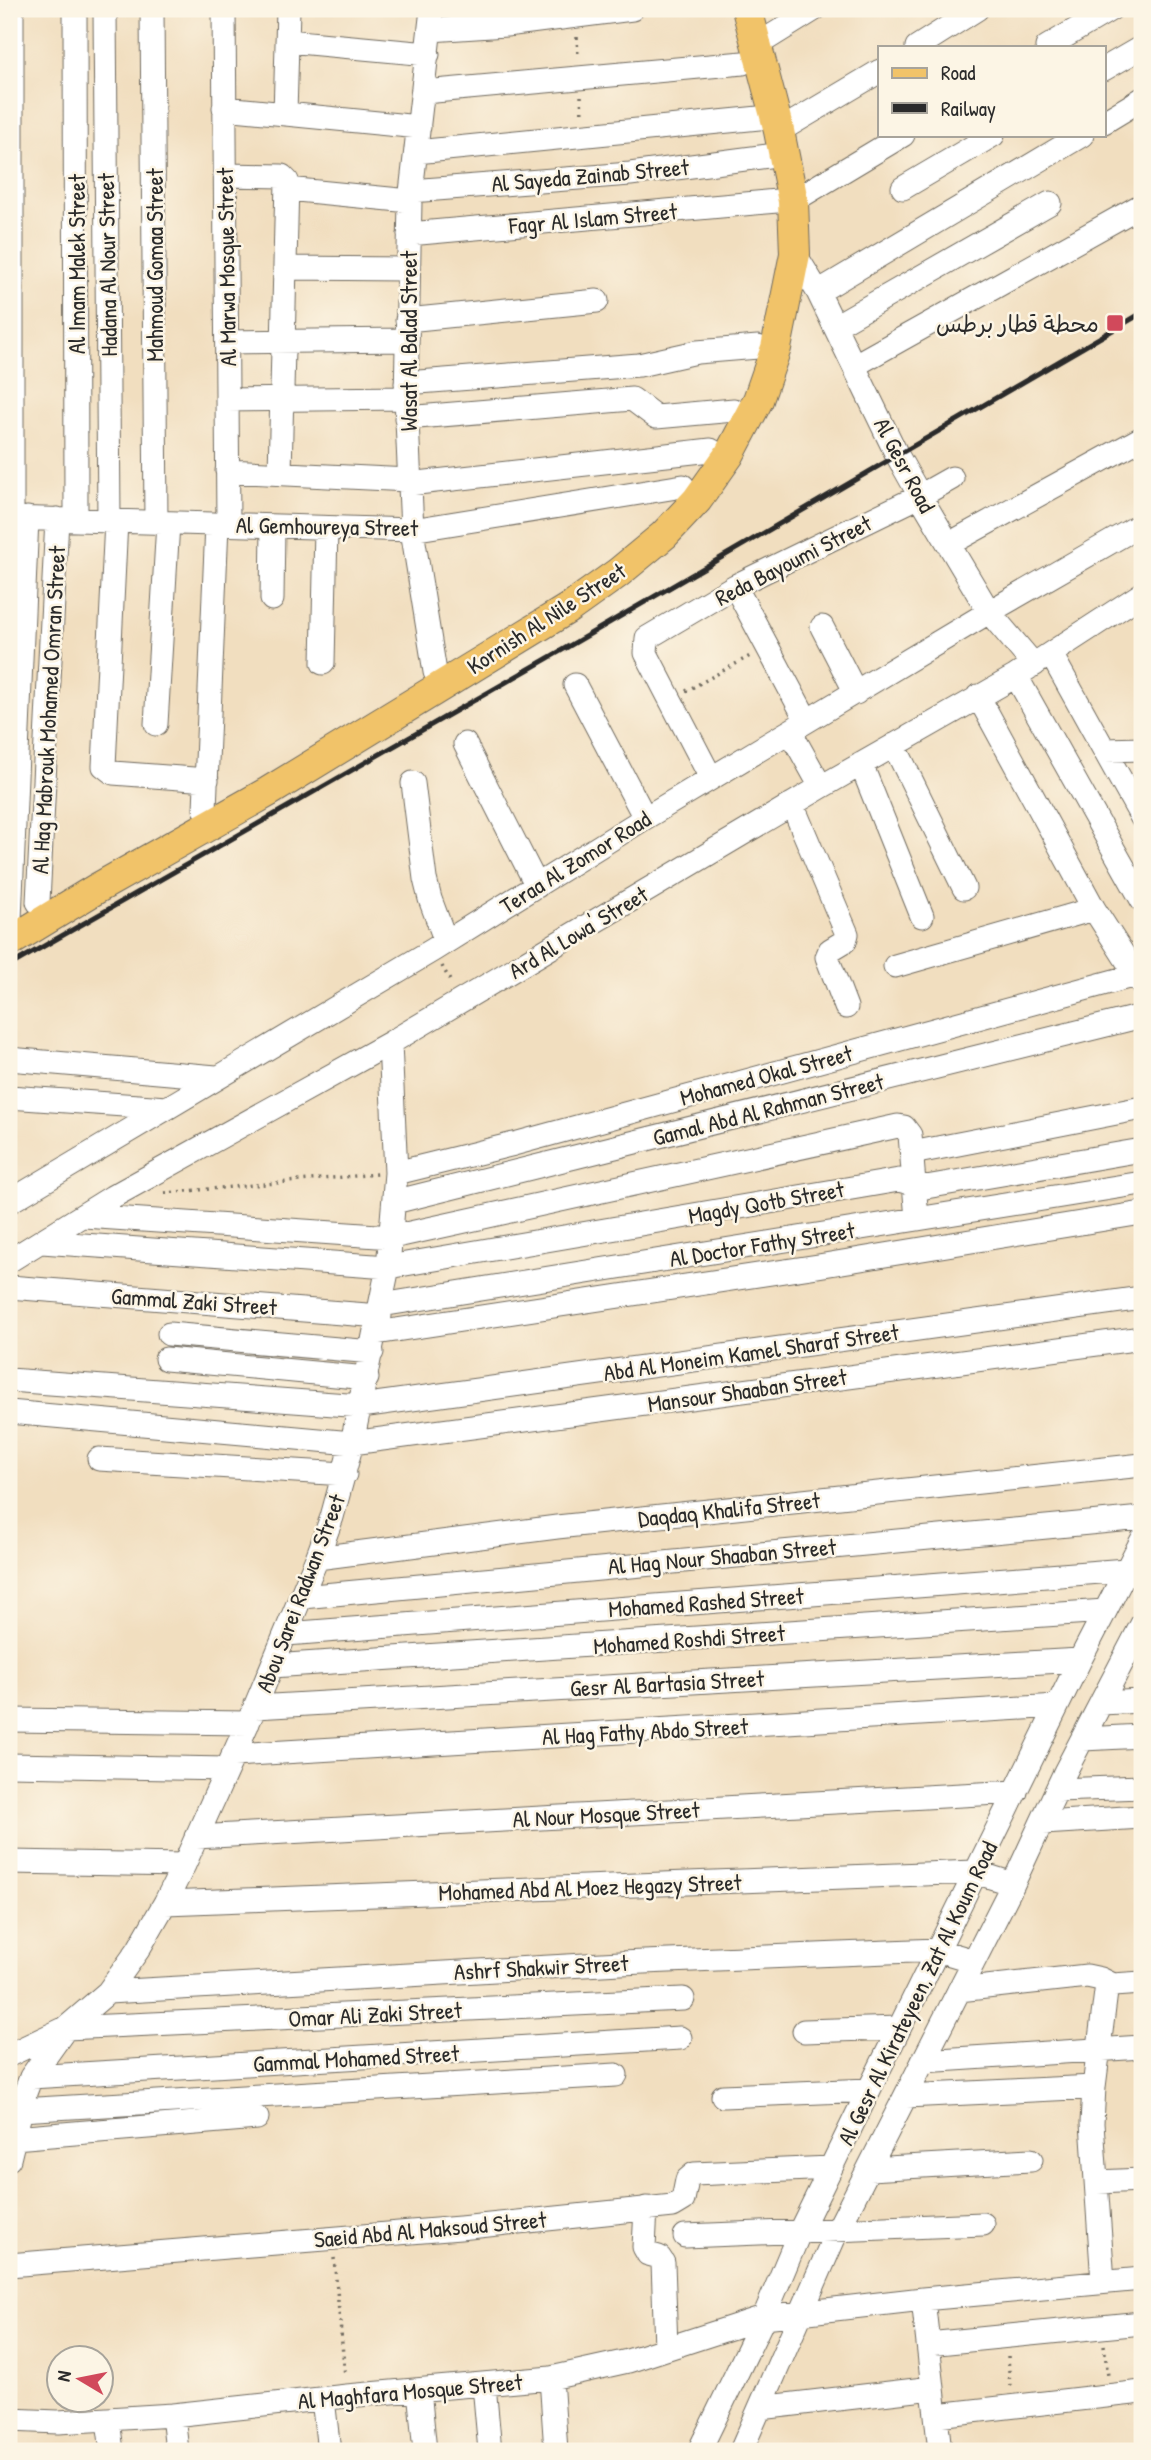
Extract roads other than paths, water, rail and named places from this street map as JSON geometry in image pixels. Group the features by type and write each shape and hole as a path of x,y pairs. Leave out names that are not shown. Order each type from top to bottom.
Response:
{"main road":[{"name":"Kornish Al Nile Street","path":"727,9 750,54"},
{"name":"Kornish Al Nile Street","path":"9,927 96,889 268,792 569,608 618,573 664,535 697,500 745,429 758,400 776,348 795,254 750,54 747,9"},
{"name":"Kornish Al Nile Street","path":"9,927 38,902 206,794 435,672 561,593 608,559 648,523 683,486 711,450 734,410 758,347 775,280 779,231 785,201"}],"street":[{"path":"9,927 16,518 12,9"},
{"name":"Al Imam Malek Street","path":"67,519 75,9"},
{"name":"Hadana Al Nour Street","path":"105,9 113,521 104,766 113,773 206,794"},
{"name":"Mahmoud Gomaa Street","path":"152,9 162,522 156,724"},
{"name":"Al Marwa Mosque Street","path":"206,794 227,471 224,9"},
{"path":"285,114 288,9"},
{"path":"431,20 506,25 632,9"},
{"path":"424,92 750,54 816,9"},
{"path":"919,46 977,9"},
{"path":"1049,46 1111,9"},
{"name":"Wasat Al Balad Street","path":"431,20 410,196 406,400 412,530 435,672"},
{"path":"288,41 428,54"},
{"path":"1106,68 1142,47"},
{"path":"416,152 769,135 878,72"},
{"path":"1106,121 1142,99"},
{"path":"225,108 419,127"},
{"name":"Al Sayeda Zainab Street","path":"287,189 410,196 630,174 769,135"},
{"path":"785,201 901,136"},
{"path":"903,188 991,136"},
{"path":"818,292 1080,136"},
{"path":"225,176 284,177 287,181 281,473"},
{"name":"Fagr Al Islam Street","path":"409,234 785,201"},
{"path":"835,326 1050,203"},
{"path":"855,365 1142,205"},
{"name":"Al Gesr Road","path":"795,254 818,292 897,455 920,496 989,611 1034,665"},
{"path":"285,268 408,269"},
{"path":"227,342 284,341 407,330 597,301"},
{"path":"406,400 639,365 697,352 758,347"},
{"path":"227,400 632,399 656,417 734,410"},
{"path":"949,544 1142,438"},
{"path":"227,471 409,482 711,450"},
{"name":"Reda Bayoumi Street","path":"711,778 646,653 646,642 650,636 735,586 953,478"},
{"name":"Al Gemhoureya Street","path":"16,518 412,530 683,486"},
{"name":"Al Hag Mabrouk Mohamed Omran Street","path":"38,902 67,519"},
{"name":"Teraa Al Zomor Road","path":"9,1202 439,946 645,818 989,611 1142,524"},
{"path":"272,599 273,526"},
{"path":"323,663 326,528"},
{"path":"735,586 767,647 821,787"},
{"name":"Ard Al Lowa' Street","path":"9,1261 123,1191 390,1043 792,804 1034,665 1142,594"},
{"path":"822,626 856,693"},
{"path":"1034,665 1105,750 1142,817"},
{"path":"1034,665 1142,900"},
{"path":"575,685 645,818"},
{"path":"978,696 1094,909 1139,979"},
{"path":"466,744 537,886"},
{"path":"894,745 964,888"},
{"path":"1105,750 1142,749"},
{"path":"861,764 922,916"},
{"path":"413,783 425,878 439,946"},
{"path":"792,804 847,934 845,941 830,950 827,957 846,1007"},
{"path":"895,966 1094,909"},
{"name":"Mohamed Okal Street","path":"396,1173 1139,979"},
{"name":"Gamal Abd Al Rahman Street","path":"394,1202 1142,1016"},
{"name":"Abou Sarei Radwan Street","path":"9,2055 66,2028 108,1992 138,1950 184,1865 317,1558 345,1474 367,1378 388,1266 396,1173 390,1043"},
{"path":"9,1059 216,1077"},
{"path":"9,1097 167,1108"},
{"path":"912,1153 1142,1108"},
{"path":"84,1216 391,1237 898,1126 908,1130 917,1219"},
{"name":"Magdy Qotb Street","path":"42,1242 388,1266 899,1180 926,1187 1142,1150"},
{"name":"Al Doctor Fathy Street","path":"377,1326 917,1219 1142,1183"},
{"path":"169,1334 377,1326 818,1266 1142,1213"},
{"name":"Gammal Zaki Street","path":"9,1287 173,1300 377,1326"},
{"name":"Abd Al Moneim Kamel Sharaf Street","path":"9,1380 360,1406 1142,1298"},
{"path":"163,1391 173,1300"},
{"name":"Mansour Shaaban Street","path":"9,1412 352,1443 1142,1338"},
{"path":"166,1359 367,1378"},
{"path":"99,1459 345,1474"},
{"name":"Daqdaq Khalifa Street","path":"317,1558 557,1527 1142,1465"},
{"name":"Al Hag Nour Shaaban Street","path":"302,1597 1142,1518"},
{"name":"Al Gesr Al Kirateyeen, Zat Al Koum Road","path":"699,2451 764,2317 800,2231 1057,1706 1142,1540"},
{"name":"Mohamed Rashed Street","path":"286,1634 1126,1570"},
{"name":"Mohamed Roshdi Street","path":"272,1666 1105,1611"},
{"name":"Al Gesr Al Kirateyeen, Zat Al Koum Road","path":"742,2451 837,2231 1013,1884 1101,1703 1133,1657 1142,1624"},
{"name":"Gesr Al Bartasia Street","path":"9,1720 251,1715 1080,1660"},
{"path":"1101,1703 1142,1700"},
{"name":"Al Hag Fathy Abdo Street","path":"9,1765 230,1762 1057,1706"},
{"path":"1083,1739 1142,1736"},
{"path":"1030,1762 1061,1781 1142,1787"},
{"name":"Al Nour Mosque Street","path":"196,1837 1016,1792"},
{"path":"1043,1823 1142,1817"},
{"path":"9,1862 184,1865"},
{"name":"Mohamed Abd Al Moez Hegazy Street","path":"165,1903 975,1872 1013,1884"},
{"name":"Ashrf Shakwir Street","path":"108,1992 620,1963 937,1950 974,1961"},
{"path":"959,1990 1087,1976 1119,1986 1142,1983"},
{"path":"1103,2282 1092,2123 1107,1984"},
{"name":"Omar Ali Zaki Street","path":"66,2028 683,1999"},
{"path":"66,2028 32,2077 20,2110 11,2149 257,2118"},
{"path":"804,2031 899,2028"},
{"name":"Gammal Mohamed Street","path":"32,2077 680,2038"},
{"path":"923,2062 1142,2047"},
{"path":"20,2110 616,2075"},
{"path":"906,2096 1094,2087"},
{"path":"723,2096 869,2090"},
{"path":"869,2169 1031,2160"},
{"name":"Saeid Abd Al Maksoud Street","path":"9,2265 460,2228 646,2208 679,2204 687,2180 694,2174 831,2168"},
{"path":"1097,2182 1142,2180"},
{"path":"646,2208 644,2247 648,2254 659,2257 663,2263 666,2347"},
{"path":"685,2236 983,2224"},
{"name":"Al Maghfara Mosque Street","path":"9,2420 58,2422 173,2415 551,2378 628,2361 764,2317 1142,2279"},
{"path":"923,2299 940,2451"},
{"path":"928,2344 1142,2323"},
{"path":"551,2378 556,2451"},
{"path":"484,2385 490,2451"},
{"path":"761,2408 933,2388"},
{"path":"419,2390 425,2451"},
{"path":"937,2414 1142,2392"},
{"path":"323,2399 329,2451"},
{"path":"173,2415 177,2451"},
{"path":"108,2420 112,2451"}],"railway":[{"path":"9,966 564,649 1142,313"}],"place":[{"name":"محطة قطار برطس","path":"1115,323"}]}
